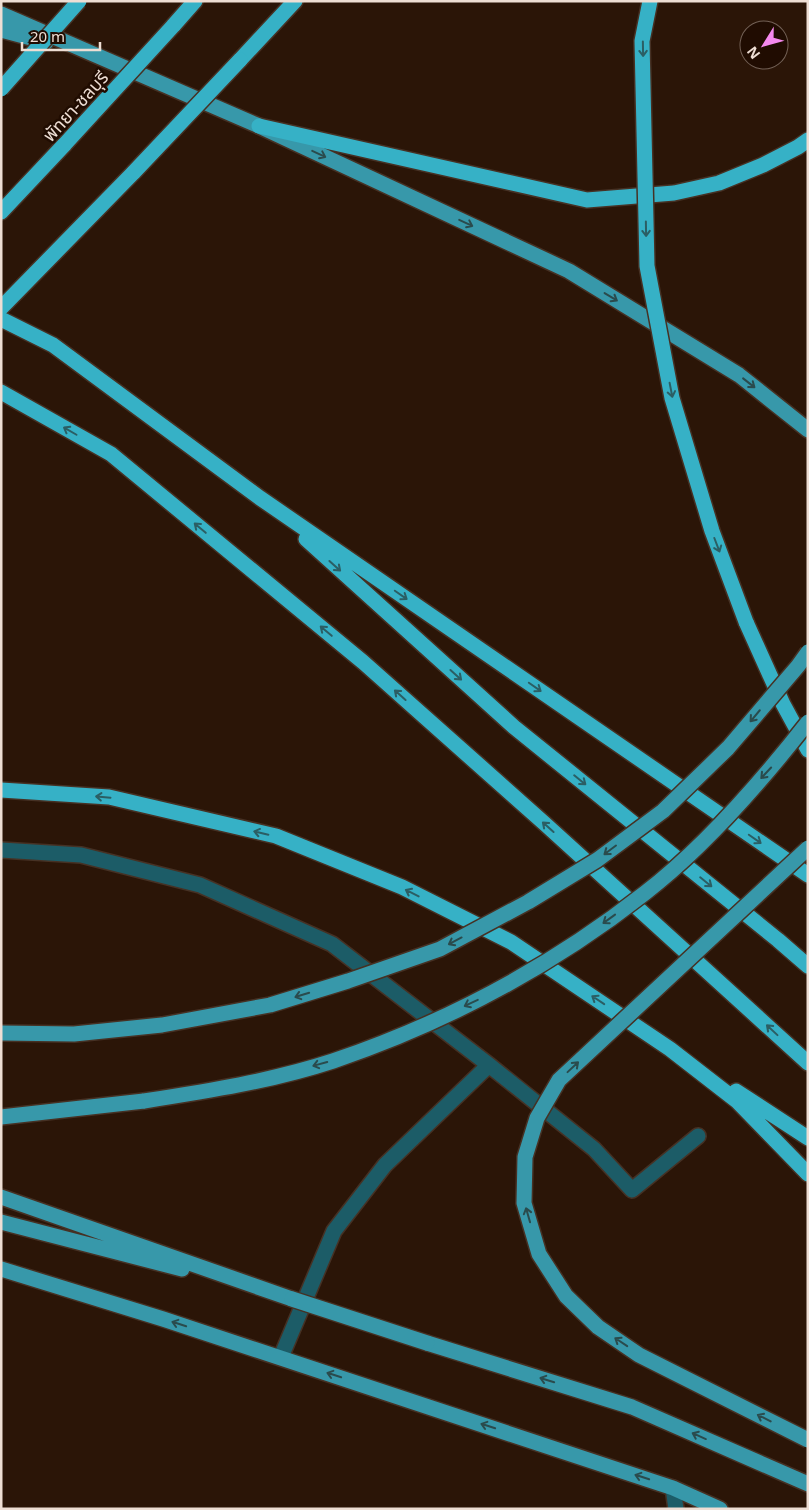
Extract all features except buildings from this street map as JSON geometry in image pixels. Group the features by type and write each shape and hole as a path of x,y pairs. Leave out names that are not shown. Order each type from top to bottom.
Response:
{"highway":[{"path":"1,89 79,1"},
{"name":"พัทยา-ชลบุรี","path":"1,212 195,1"},
{"path":"1,308 134,172 295,1"},
{"path":"650,1 642,40 647,266 672,398 712,531 746,622 783,704 808,750"},
{"path":"259,126 587,200 674,193 719,183 763,165 808,140"},
{"path":"1,319 53,345 260,498 808,875"},
{"path":"1,392 111,454 356,656 559,836 808,1063"},
{"path":"260,498 514,727 808,966"},
{"path":"1,790 110,797 276,836 402,888 511,942 670,1049 808,1138"},
{"path":"670,1049 737,1100 808,1174"}],"main road":[{"path":"1,14 259,126 569,271 739,375 808,430"},
{"path":"1,30 91,54"},
{"path":"1,1033 74,1034 162,1025 270,1005 348,981 440,949 528,902 590,864 663,810 728,748 808,652"},
{"path":"1,1117 144,1101 232,1088 332,1061 411,1032 485,996 576,944 646,893 704,840 774,765 808,722"},
{"path":"808,848 559,1080 537,1118 525,1157 524,1203 539,1254 566,1296 598,1327 639,1355 808,1440"},
{"path":"1,1197 292,1299 632,1407 808,1484"},
{"path":"1,1222 292,1299"},
{"path":"1,1269 163,1318 674,1488 720,1509"}],"street":[{"path":"1,850 81,855 200,885 332,944 490,1065 594,1149 632,1190 698,1136"},
{"path":"281,1357 334,1231 385,1165 490,1065"},
{"path":"674,1488 676,1509"}]}
